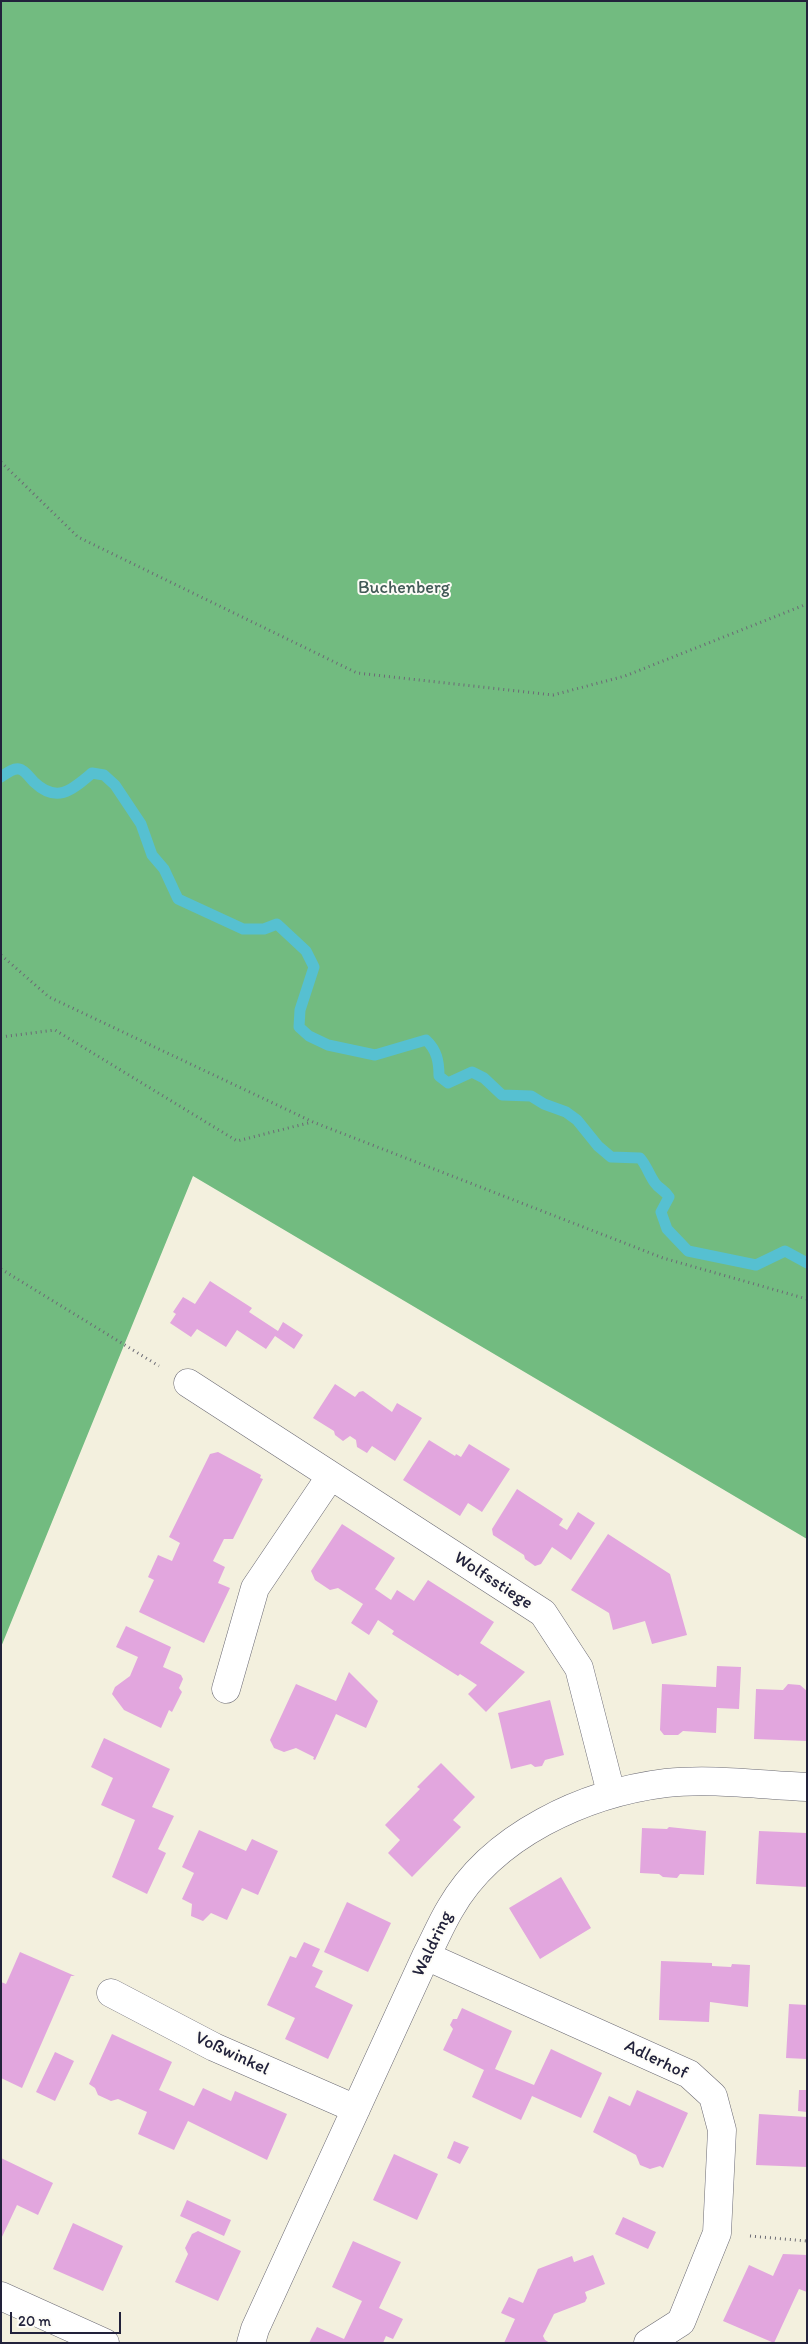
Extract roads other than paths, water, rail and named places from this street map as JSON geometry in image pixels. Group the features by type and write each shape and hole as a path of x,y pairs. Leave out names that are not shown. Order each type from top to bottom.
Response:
{"street":[{"name":"Wolfsstiege","path":"188,1383 542,1613 578,1668 611,1793"},
{"path":"226,1689 255,1588 330,1477"},
{"name":"Waldring","path":"251,2343 255,2329 426,1956 450,1907 478,1873 510,1843 556,1814 611,1793 667,1783 807,1786"},
{"name":"Adlerhof","path":"426,1956 689,2074 713,2096 722,2130 717,2233 681,2322 648,2343"},
{"name":"Voßwinkel","path":"111,1993 214,2048 356,2109"},
{"path":"1,2296 105,2343"}],"waterway":[{"path":"1,777 12,770 19,769 25,772 42,789 57,793 71,789 92,773 104,775 115,785 141,824 152,855 164,869 178,899 243,929 264,929 277,924 306,951 314,967 300,1010 299,1027 309,1036 328,1045 375,1055 426,1040 437,1056 439,1076 448,1083 472,1072 484,1078 502,1095 531,1096 544,1104 566,1112 577,1120 598,1146 611,1157 640,1158 655,1183 669,1197 661,1212 667,1229 688,1251 756,1265 785,1251 807,1263"}],"park label":[{"name":"Buchenberg","path":"404,588"}]}
